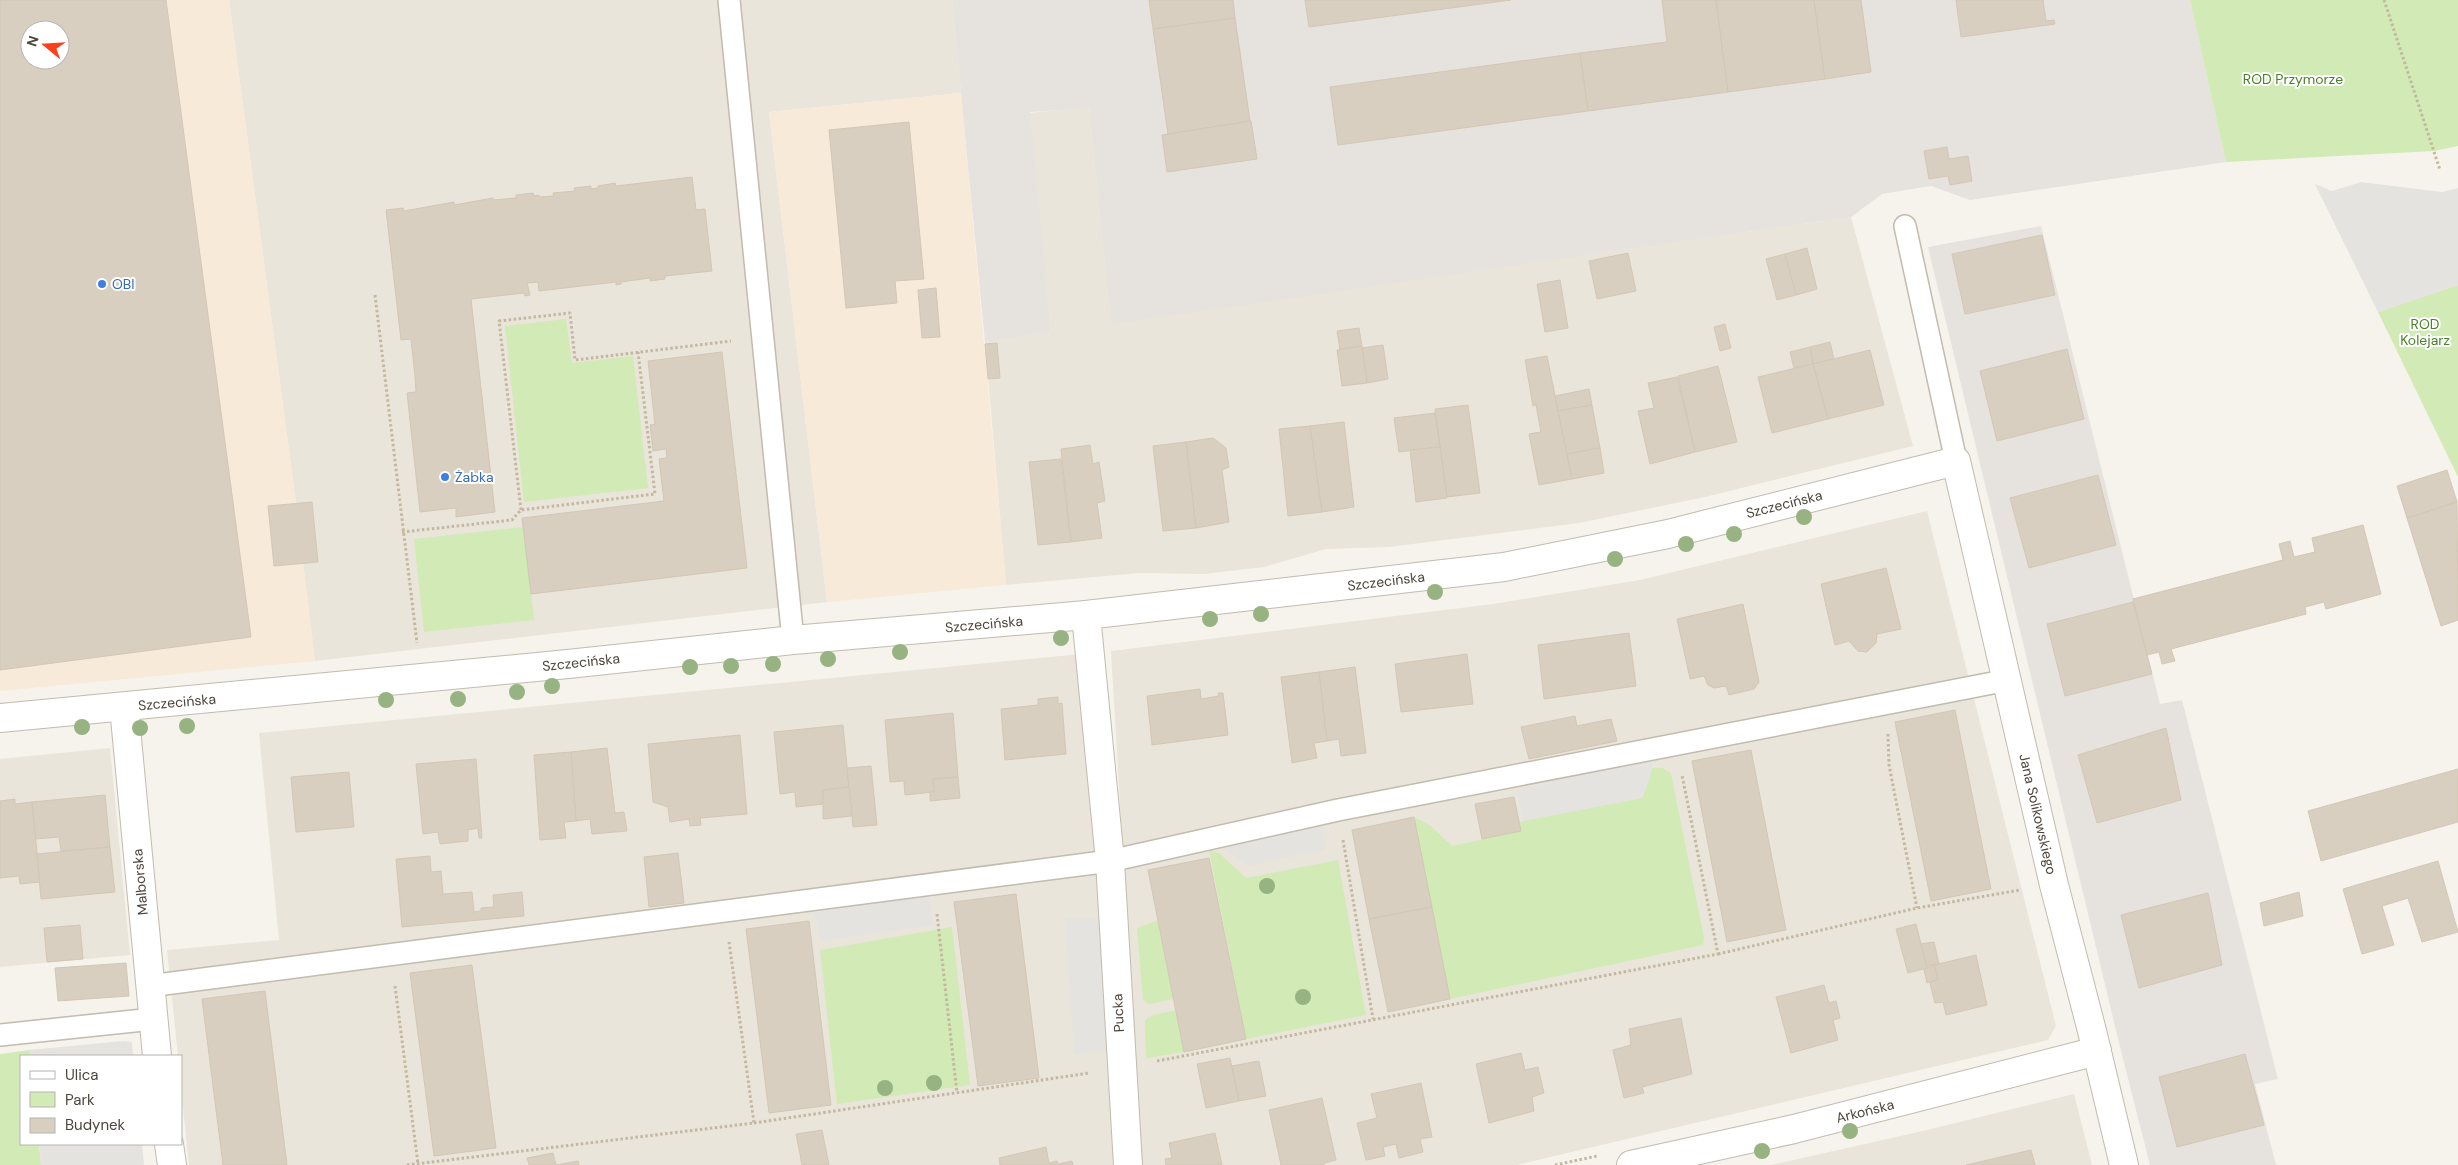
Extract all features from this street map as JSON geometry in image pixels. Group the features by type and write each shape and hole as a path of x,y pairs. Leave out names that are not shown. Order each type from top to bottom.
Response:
{"street":[{"name":"Szczecińska","path":"0,718 794,640 1086,615 1504,567 1668,534 1956,461"},
{"name":"Jana Solikowskiego","path":"1956,461 2054,885 2124,1165"},
{"name":"Pucka","path":"1086,615 1110,861 1128,1165"},
{"name":"Malborska","path":"124,707 157,1055"},
{"name":"Arkońska","path":"1631,1165 1794,1129 2097,1051"},
{"path":"169,1145 172,1165"}],"lane":[{"path":"729,0 794,640"},
{"path":"1905,226 1956,461"},
{"path":"149,986 1110,861 1338,810 2008,680"},
{"path":"0,1036 153,1019"}],"path":[{"path":"2384,0 2440,170"},
{"path":"374,295 402,532 418,648"},
{"path":"521,510 499,321 570,313 575,360 734,341"},
{"path":"402,532 512,520 521,510 655,494 638,352"},
{"path":"1887,705 1889,765 1917,908"},
{"path":"1676,745 1718,954"},
{"path":"1338,810 1373,1019"},
{"path":"934,884 957,1093"},
{"path":"407,1165 754,1123 1121,1068 1718,954 1917,908 2054,885"},
{"path":"725,911 754,1123"},
{"path":"391,955 418,1164"}],"shaded area":[{"name":"OBI","path":"0,0 229,0 296,503 268,507 303,563 315,661 0,691"},
{"path":"229,0 952,0 961,93 769,112 827,602 315,661 303,563 318,561 312,502 296,503"},
{"path":"952,0 2190,0 2226,162 1970,200 1931,186 1882,194 1851,217 1111,324 1089,108 1030,112 1051,332 985,342"},
{"path":"961,93 1006,585 827,602 769,112"},
{"path":"1089,107 1111,323 1851,217 1913,446 1705,497 1579,523 1389,547 1326,549 1264,567 1204,574 1140,573 1006,585 985,342 1051,332 1029,113"},
{"path":"2361,182 2442,192 2458,188 2458,285 2378,312 2315,184 2332,191"},
{"path":"2041,226 2160,704 2182,700 2278,1079 2255,1084 2276,1165 2150,1165 2120,1047 1928,247"},
{"path":"1927,511 2056,1026 2048,1040 1517,1165 1141,1165 1111,651 1493,604 1640,580"},
{"path":"1081,654 1097,838 1117,1165 189,1165 182,1098 182,1055 178,1055 167,950 279,940 259,733"},
{"path":"110,748 130,955 0,967 0,759"},
{"path":"1654,759 1649,781 1642,798 1523,821 1516,790"},
{"path":"1322,826 1326,850 1247,866 1223,847"},
{"path":"929,894 933,925 820,941 815,910"},
{"path":"1101,917 1110,1051 1074,1054 1065,919"},
{"path":"123,1041 132,1042 133,1055 31,1055 30,1050"},
{"path":"2074,1094 2092,1165 1771,1165 1927,1130"},
{"path":"39,1145 142,1145 144,1165 41,1165"}],"green space":[{"name":"ROD Przymorze","path":"2190,0 2458,0 2458,146 2434,151 2226,162"},
{"name":"ROD Kolejarz","path":"2458,285 2458,477 2378,312"},
{"path":"566,319 572,363 633,356 648,488 524,502 505,326"},
{"path":"524,527 534,620 424,632 414,539"},
{"path":"1652,768 1663,768 1671,774 1704,938 1703,945 1450,999 1414,817 1431,826 1452,846 1521,831 1519,823 1523,821 1642,798"},
{"path":"1209,850 1219,853 1246,878 1338,860 1366,1015 1246,1039"},
{"path":"1158,920 1174,999 1149,1004 1143,1000 1137,928"},
{"path":"952,927 970,1085 837,1104 820,950"},
{"path":"1176,1010 1184,1052 1146,1058 1145,1020 1153,1015"},
{"path":"30,1050 31,1055 20,1055 20,1145 39,1145 41,1165 0,1165 0,1054"}],"building":[{"name":"OBI","path":"0,0 166,0 251,637 0,670"},
{"path":"1149,0 1233,0 1235,18 1153,29"},
{"path":"1305,0 1511,0 1309,27"},
{"path":"1662,0 1716,0 1728,92 1588,111 1580,53 1667,42"},
{"path":"1716,0 1814,0 1825,79 1728,92"},
{"path":"1814,0 1861,0 1871,72 1825,79"},
{"path":"1956,0 2043,0 2046,21 2054,20 2055,24 1961,37"},
{"path":"1235,18 1250,121 1168,134 1153,29"},
{"path":"1580,53 1588,111 1338,145 1330,87"},
{"path":"1251,121 1257,159 1167,172 1162,135"},
{"path":"909,122 924,279 895,281 897,303 846,308 829,130"},
{"path":"1947,147 1949,159 1968,156 1972,181 1950,185 1948,176 1929,179 1924,151"},
{"path":"692,177 696,210 705,209 712,271 665,276 665,279 650,281 650,278 621,282 621,284 616,285 616,282 539,291 538,282 527,283 530,295 525,296 524,293 471,299 495,512 456,517 456,508 420,512 407,393 416,392 411,339 401,340 386,210 403,208 404,211 454,202 454,205 493,198 493,200 516,198 516,195 533,193 534,196 539,195 539,197 554,196 553,193 575,191 574,188 591,186 591,189 615,183 616,186"},
{"path":"2042,235 2055,295 1965,314 1952,254"},
{"path":"1807,248 1817,289 1796,295 1785,254"},
{"path":"1628,253 1636,291 1597,299 1589,261"},
{"path":"1785,254 1796,295 1777,300 1766,259"},
{"path":"1560,280 1568,328 1545,332 1537,284"},
{"path":"936,288 940,337 922,338 918,290"},
{"path":"1725,324 1731,348 1720,351 1714,327"},
{"path":"1359,328 1362,346 1340,349 1337,331"},
{"path":"1830,342 1834,359 1813,364 1810,347"},
{"path":"997,343 1000,378 988,379 985,344"},
{"path":"1383,345 1388,379 1367,383 1362,348"},
{"path":"1362,346 1367,383 1342,386 1337,350"},
{"path":"1810,347 1813,364 1794,368 1790,352"},
{"path":"2067,349 2084,419 1997,441 1980,371"},
{"path":"1870,350 1884,405 1828,419 1813,364"},
{"path":"722,352 747,568 531,594 522,518 664,501 659,459 667,458 666,449 653,451 650,425 655,424 648,361"},
{"path":"1547,356 1572,479 1539,485 1529,434 1541,432 1536,405 1533,406 1525,360"},
{"path":"1813,364 1828,419 1772,433 1758,377"},
{"path":"1718,366 1737,442 1695,452 1678,376"},
{"path":"1677,377 1695,452 1650,464 1638,411 1654,408 1648,383"},
{"path":"1589,389 1592,405 1558,411 1555,396"},
{"path":"1468,405 1480,493 1447,497 1435,409"},
{"path":"1592,405 1600,448 1567,454 1558,411"},
{"path":"1435,413 1440,447 1399,452 1394,418"},
{"path":"1344,422 1354,507 1322,512 1310,426"},
{"path":"1310,426 1322,512 1288,516 1279,429"},
{"path":"1213,438 1226,448 1229,467 1222,470 1229,522 1196,528 1186,442"},
{"path":"1186,442 1196,528 1163,531 1153,446"},
{"path":"1090,445 1093,464 1099,462 1105,501 1097,503 1102,538 1071,542 1061,449"},
{"path":"1440,447 1447,498 1416,502 1410,450"},
{"path":"1600,448 1604,473 1572,479 1567,454"},
{"path":"1061,459 1071,542 1038,545 1029,462"},
{"path":"2447,470 2457,502 2407,518 2397,486"},
{"path":"2098,475 2116,545 2029,568 2010,498"},
{"path":"312,502 318,562 274,566 268,506"},
{"path":"2457,502 2458,620 2441,626 2407,518"},
{"path":"2363,525 2381,594 2326,609 2324,602 2305,607 2306,614 2171,649 2175,661 2162,664 2159,652 2147,655 2133,599 2283,560 2279,544 2290,541 2294,557 2315,552 2312,538"},
{"path":"1886,568 1901,629 1877,634 1876,643 1867,652 1858,651 1849,641 1835,645 1821,584"},
{"path":"2133,602 2152,674 2065,696 2047,624"},
{"path":"1743,604 1759,682 1754,689 1729,695 1726,686 1714,688 1708,685 1704,676 1690,679 1677,619"},
{"path":"1629,633 1636,686 1544,699 1538,645"},
{"path":"1467,654 1473,704 1401,712 1395,664"},
{"path":"1355,667 1366,753 1341,756 1339,739 1327,741 1319,672"},
{"path":"1319,672 1327,741 1314,743 1317,758 1292,763 1281,677"},
{"path":"1200,689 1201,699 1219,696 1218,693 1223,693 1228,735 1152,745 1147,696"},
{"path":"1058,697 1058,704 1062,703 1066,754 1005,760 1001,709 1038,705 1038,699"},
{"path":"1955,710 1991,889 1931,901 1895,722"},
{"path":"953,713 958,777 933,779 934,792 905,795 904,781 890,782 885,720"},
{"path":"1575,716 1577,726 1611,719 1617,741 1529,759 1521,727"},
{"path":"843,725 849,787 823,790 824,804 796,807 795,792 780,794 774,732"},
{"path":"2166,728 2181,800 2097,823 2078,755"},
{"path":"740,735 747,814 700,818 701,825 690,826 689,819 670,822 668,807 653,802 648,744"},
{"path":"607,748 615,813 624,812 627,831 592,834 590,819 576,821 571,752"},
{"path":"1751,750 1786,930 1727,942 1692,761"},
{"path":"571,752 576,821 564,822 566,838 540,840 534,755"},
{"path":"476,759 482,838 479,838 478,828 468,830 468,841 440,844 438,832 423,834 416,764"},
{"path":"871,766 877,825 853,827 847,768"},
{"path":"2458,769 2458,822 2321,861 2308,811"},
{"path":"349,772 354,827 296,832 291,777"},
{"path":"958,777 960,798 930,801 930,792 934,792 933,779"},
{"path":"849,787 852,816 823,819 823,790"},
{"path":"105,795 110,847 61,851 59,837 35,839 32,802"},
{"path":"1514,797 1521,831 1482,839 1475,804"},
{"path":"15,799 15,804 32,802 40,882 20,884 19,876 0,878 0,801"},
{"path":"1414,817 1432,907 1369,919 1352,830"},
{"path":"110,847 115,892 41,899 37,854"},
{"path":"678,853 684,903 649,907 644,857"},
{"path":"430,856 431,872 441,871 443,894 472,892 474,912 481,911 481,908 494,907 493,895 522,892 524,916 402,927 396,859"},
{"path":"1209,858 1246,1039 1184,1052 1148,870"},
{"path":"2438,861 2458,932 2422,942 2408,898 2382,906 2394,945 2362,954 2343,889"},
{"path":"2299,892 2303,916 2264,926 2260,903"},
{"path":"2208,893 2222,965 2139,988 2121,915"},
{"path":"1016,894 1039,1078 978,1086 954,902"},
{"path":"1432,907 1450,999 1388,1012 1369,919"},
{"path":"809,921 831,1105 769,1113 746,929"},
{"path":"1916,924 1927,968 1908,973 1896,929"},
{"path":"80,925 83,959 47,962 44,928"},
{"path":"1934,942 1939,964 1927,966 1921,944"},
{"path":"1976,955 1987,1005 1946,1015 1943,1002 1935,1003 1930,983 1938,979 1934,965"},
{"path":"126,963 129,996 58,1001 55,968"},
{"path":"472,965 496,1148 434,1156 410,973"},
{"path":"1934,965 1938,979 1927,983 1924,969"},
{"path":"1824,985 1829,1003 1836,1001 1840,1018 1833,1020 1838,1040 1791,1053 1776,997"},
{"path":"265,991 287,1165 223,1165 202,999"},
{"path":"1681,1018 1692,1074 1642,1087 1644,1093 1624,1098 1613,1050 1631,1045 1629,1029"},
{"path":"1521,1053 1525,1070 1538,1067 1544,1093 1532,1097 1534,1111 1489,1123 1476,1064"},
{"path":"2245,1054 2264,1125 2177,1147 2159,1077"},
{"path":"1230,1058 1239,1101 1206,1108 1197,1064"},
{"path":"1259,1061 1266,1096 1239,1101 1232,1066"},
{"path":"1421,1083 1432,1137 1420,1139 1423,1152 1399,1158 1396,1144 1383,1147 1385,1156 1366,1160 1357,1123 1377,1118 1371,1094"},
{"path":"1322,1098 1336,1160 1324,1163 1324,1165 1281,1165 1269,1110"},
{"path":"822,1130 829,1165 802,1165 796,1134"},
{"path":"1215,1133 1222,1165 1166,1165 1165,1159 1172,1158 1169,1143"},
{"path":"1046,1147 1049,1163 1057,1161 1058,1164 1072,1161 1073,1165 1000,1165 999,1158"},
{"path":"2031,1150 2035,1165 1966,1165"},
{"path":"553,1153 556,1165 529,1165 527,1158"},
{"path":"578,1161 579,1165 556,1165"}],"place":[{"name":"OBI","path":"102,284"},
{"name":"Żabka","path":"445,477"}]}
